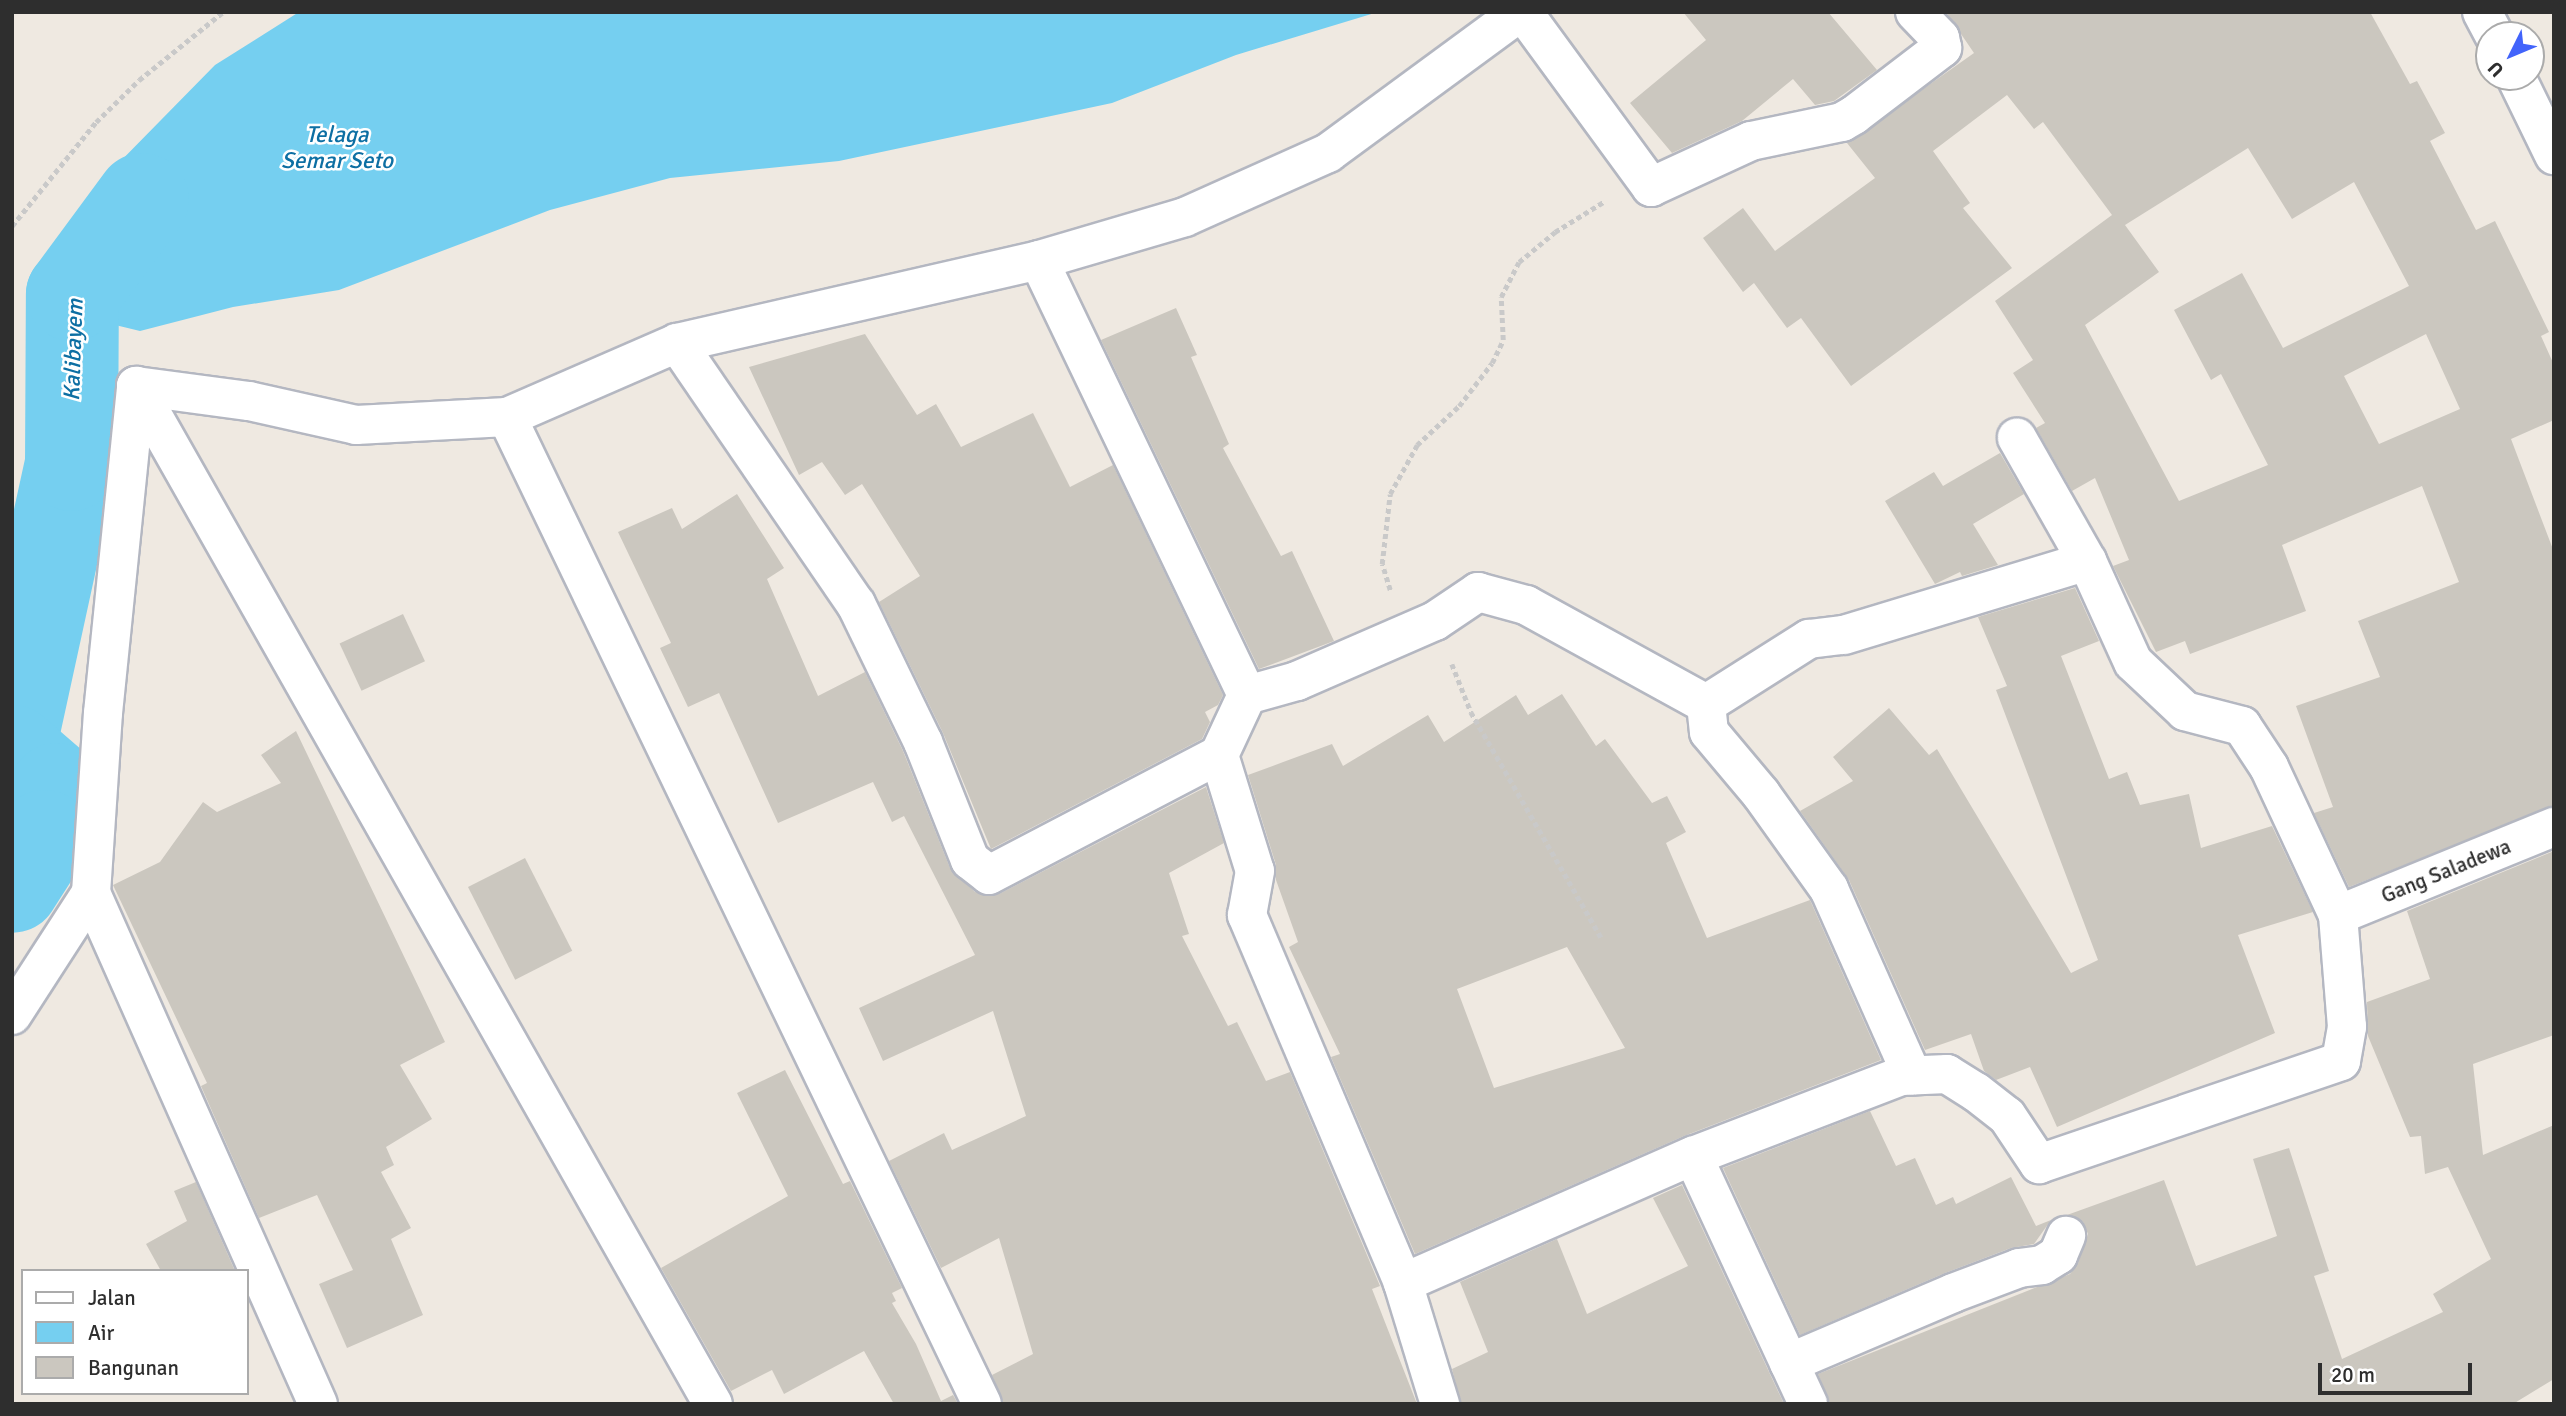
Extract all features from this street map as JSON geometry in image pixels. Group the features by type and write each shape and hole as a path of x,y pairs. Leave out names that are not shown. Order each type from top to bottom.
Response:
{"street":[{"path":"136,386 248,401 356,425 507,416 677,343 1039,260 1185,217 1328,153 1521,12 1651,187 1751,141 1842,122 1867,107 1942,48 1940,37 1915,12"},
{"path":"2523,91 2554,155"},
{"path":"1039,260 1247,695"},
{"path":"677,343 856,604 923,743 970,860 989,875 1219,755 1247,695 1297,681 1419,628 1479,592 1526,605 1706,704"},
{"path":"136,386 103,713 91,893 318,1404"},
{"path":"136,386 713,1404"},
{"path":"507,416 982,1404"},
{"path":"1403,1283 1693,1156 1901,1076 1947,1074 1976,1092 2007,1116 2039,1164 2341,1061 2347,1027 2338,915 2269,767 2242,726 2185,710 2156,688 2133,662 2087,561 2017,438"},
{"path":"1706,704 1809,639 1844,635 2087,561"},
{"path":"1706,704 1709,732 1761,793 1829,889 1912,1076"},
{"path":"1219,755 1255,871 1247,915 1403,1283 1440,1404"},
{"name":"Gang Saladewa","path":"2338,915 2554,827"},
{"path":"12,1015 91,893"},
{"path":"1693,1156 1808,1404"},
{"path":"1789,1363 1953,1293 2019,1269 2042,1265 2058,1255 2066,1236"}],"path":[{"path":"12,226 96,122 139,80 223,12"},
{"path":"1602,939 1382,564 1390,495 1418,445 1459,406 1492,363 1503,340 1501,297 1519,262 1605,201 1651,187"}],"water":[{"name":"Telaga Semar Seto","path":"299,12 1378,12 1236,55 1112,103 839,161 670,178 550,210 339,290 233,307 140,331 107,323 29,278 106,176 215,65"}],"building":[{"path":"1683,12 1828,12 1877,70 1834,101 1815,105 1793,79 1742,121 1672,153 1630,103 1706,40"},
{"path":"1946,12 2370,12 2410,84 2417,81 2445,133 2430,141 2476,230 2495,221 2549,332 2541,336 2554,365 2554,420 2511,439 2554,552 2554,806 2349,887 2314,813 2333,807 2296,706 2380,677 2358,621 2459,582 2422,486 2282,545 2306,611 2190,654 2185,641 2156,652 2113,566 2129,560 2095,478 2072,491 2036,428 2045,423 2013,373 2033,360 1995,301 2112,215 2043,122 2034,129 2007,95 1933,151 1970,203 1963,208 2012,268 1851,386 1801,318 1787,328 1754,283 1743,292 1703,238 1743,208 1775,251 1875,178 1847,143 1974,53","holes":["2248,148 2292,219 2354,182 2409,286 2283,348 2242,273 2174,310 2211,380 2221,374 2268,465 2179,501 2085,325 2159,272 2125,225","2426,334 2460,409 2379,444 2344,376"]},
{"path":"1176,308 1197,355 1191,357 1229,444 1223,448 1281,556 1292,551 1334,641 1259,669 1101,340"},
{"path":"865,334 917,415 936,404 961,447 1033,413 1070,487 1113,465 1223,695 1218,705 1205,712 1210,722 1202,739 991,849 943,733 879,602 920,576 862,484 845,495 822,462 799,475 749,367"},
{"path":"2000,453 2024,494 1973,524 1998,565 1962,576 1960,572 1935,584 1885,501 1934,472 1943,486"},
{"path":"737,494 784,568 767,579 818,696 865,672 903,751 950,868 975,892 999,894 1206,787 1224,843 1169,873 1189,934 1182,936 1228,1026 1237,1022 1266,1081 1290,1072 1380,1286 1372,1289 1417,1404 1004,1404 992,1375 1033,1354 999,1238 941,1268 889,1161 944,1133 952,1150 1026,1116 993,1011 883,1061 859,1008 975,955 904,816 892,822 873,782 778,823 719,693 688,707 660,648 671,643 618,532 672,508 682,529"},
{"path":"2075,588 2099,641 2061,656 2109,779 2127,772 2140,805 2189,794 2201,848 2272,826 2313,912 2238,935 2275,1033 2057,1127 2030,1067 1996,1080 1984,1071 1971,1034 1925,1050 1849,880 1800,811 1853,781 1833,757 1889,708 1929,755 1937,749 2071,973 2098,960 1996,690 2007,686 1978,617"},
{"path":"403,614 425,661 362,691 340,644"},
{"path":"1562,694 1596,746 1605,739 1652,803 1667,796 1686,832 1666,843 1707,938 1810,900 1881,1060 1684,1136 1415,1254 1331,1057 1340,1054 1289,947 1298,942 1276,880 1276,865 1248,775 1332,744 1343,766 1428,715 1444,742 1516,695 1528,715","holes":["1567,947 1625,1048 1494,1088 1457,989"]},
{"path":"296,731 445,1042 400,1065 432,1119 386,1147 394,1165 381,1172 411,1228 391,1239 423,1315 347,1348 319,1284 353,1270 317,1195 259,1218 201,1086 207,1083 113,885 160,862 203,802 217,812 281,783 261,755"},
{"path":"2554,851 2554,1035 2473,1064 2483,1155 2554,1125 2554,1379 2513,1404 1830,1404 1818,1374 2070,1274 2078,1263 2088,1234 2083,1222 2067,1215 2164,1180 2196,1266 2277,1236 2253,1159 2289,1148 2329,1271 2314,1276 2342,1359 2443,1312 2433,1294 2491,1259 2448,1167 2425,1174 2421,1136 2410,1137 2368,1036 2367,1002 2430,979 2407,911"},
{"path":"525,858 572,951 515,980 468,887"},
{"path":"785,1070 843,1184 850,1181 902,1288 892,1293 896,1301 892,1303 916,1344 941,1401 953,1395 958,1404 894,1404 864,1351 784,1394 772,1370 731,1391 661,1268 788,1196 737,1093"},
{"path":"1870,1111 1896,1166 1915,1158 1936,1205 1953,1197 1956,1204 2011,1177 2036,1226 2051,1220 2034,1244 2011,1248 1945,1273 1800,1335 1723,1168"},
{"path":"196,1182 234,1269 160,1269 146,1244 187,1221 174,1191"},
{"path":"1682,1185 1784,1404 1461,1404 1452,1369 1488,1352 1460,1282 1557,1239 1587,1314 1688,1266 1653,1198"}],"waterway":[{"name":"Kalibayem","path":"12,734 71,464 72,294 142,199"},
{"name":"Kalibayem","path":"12,751 56,789 44,836 12,886"}]}
